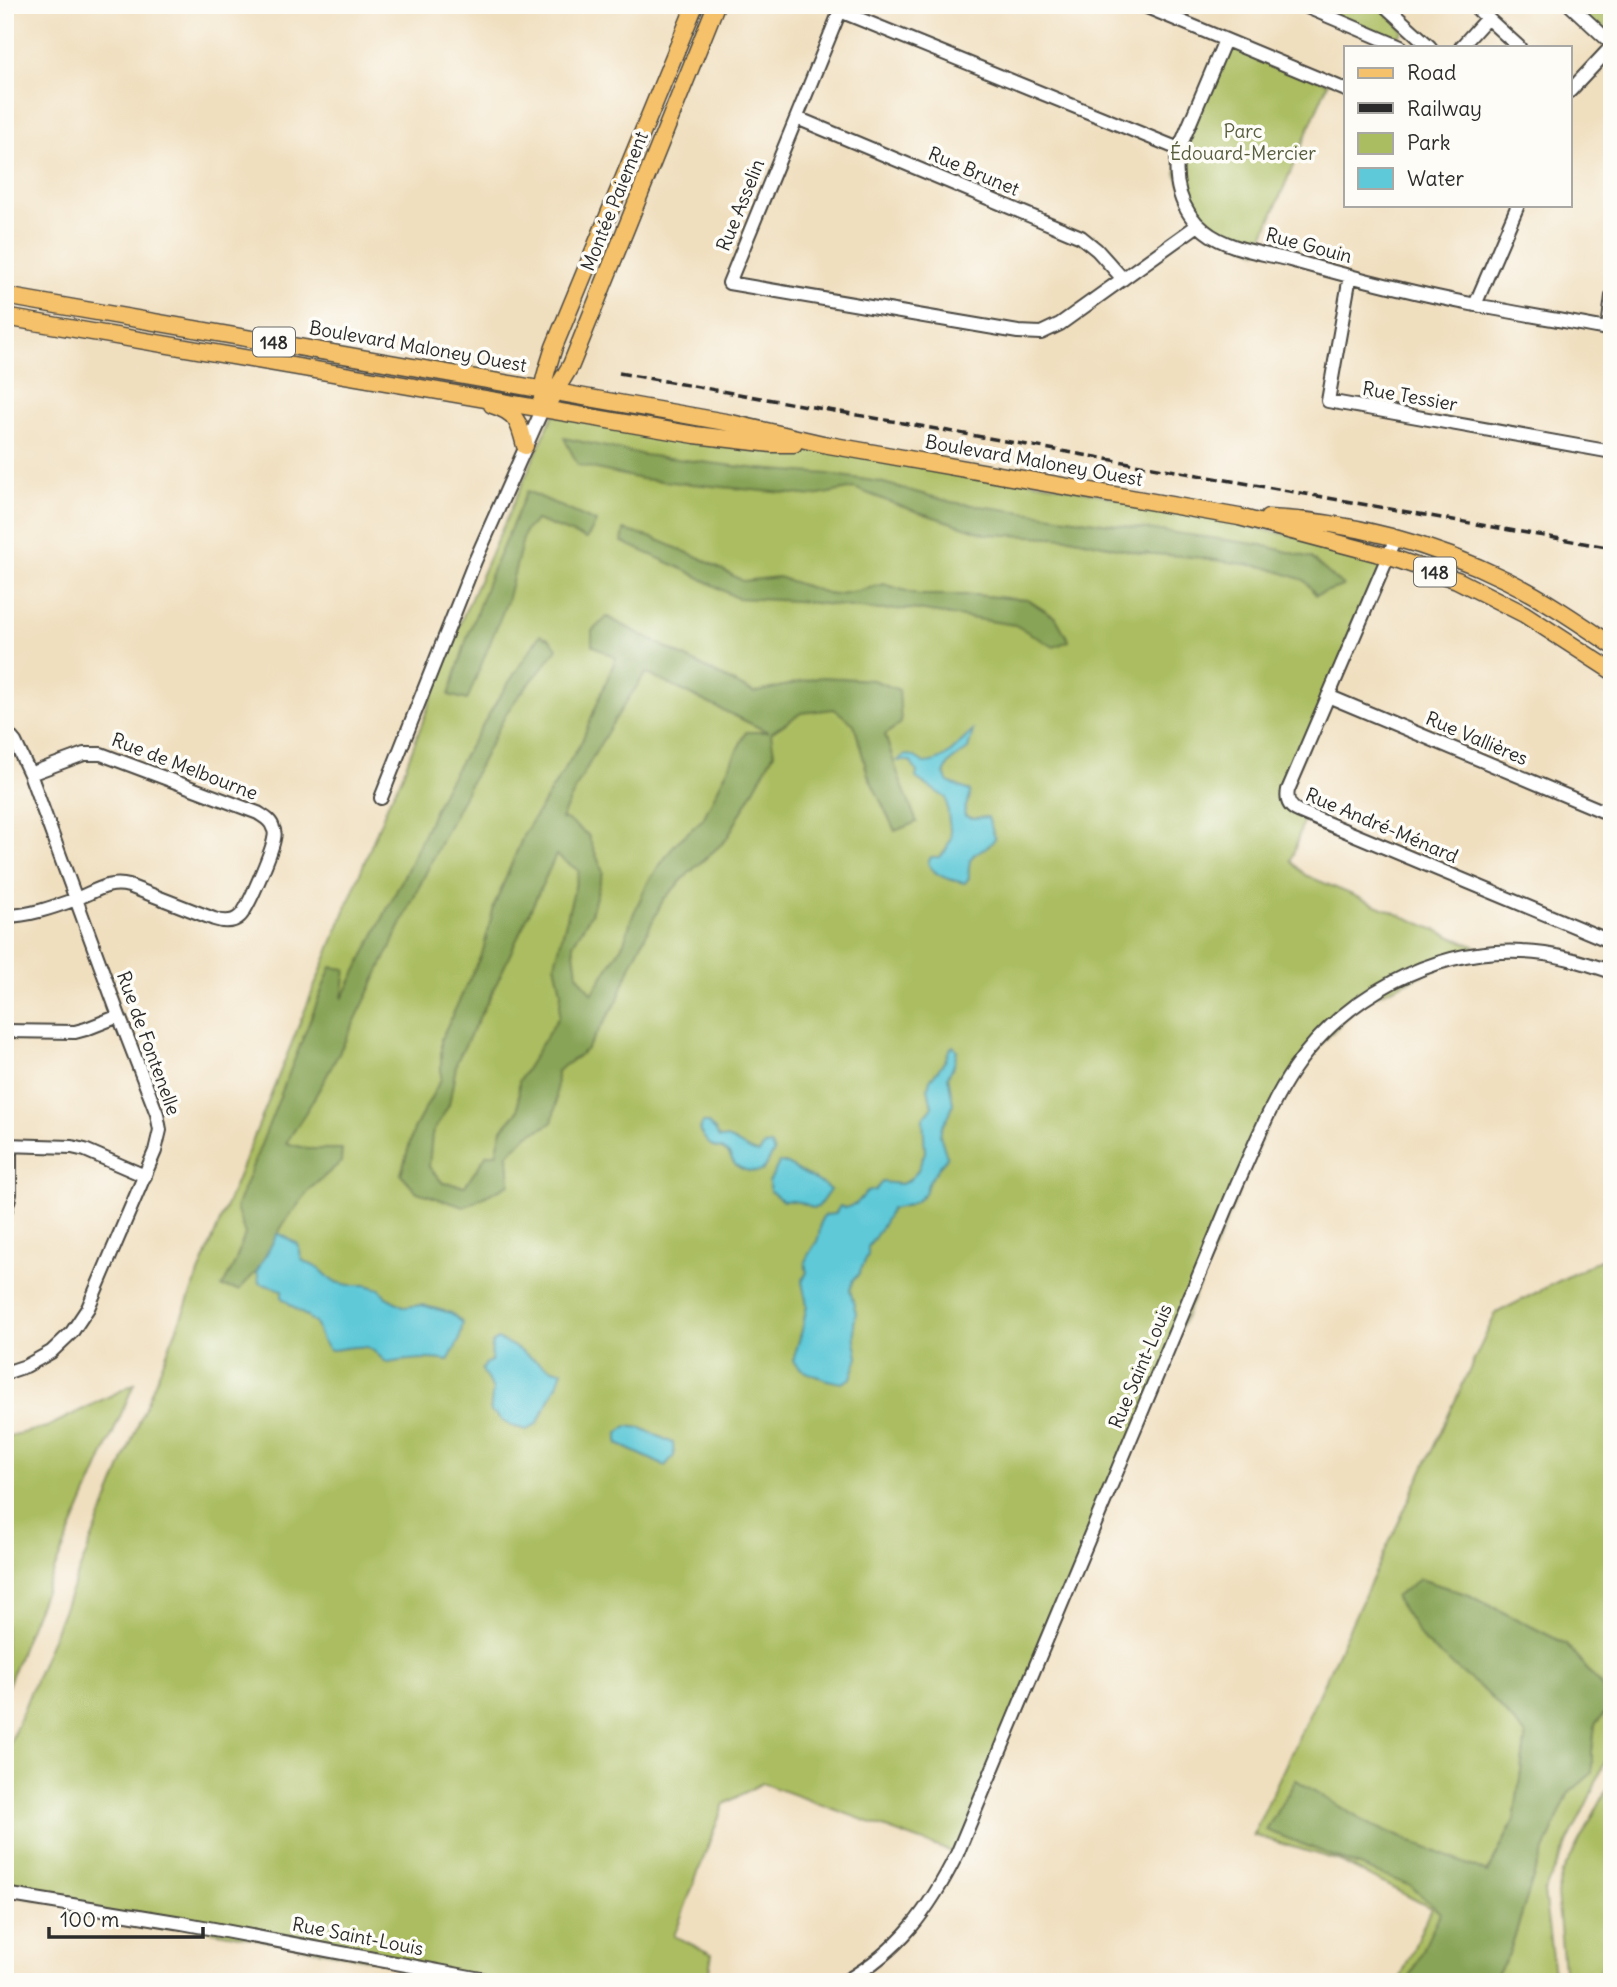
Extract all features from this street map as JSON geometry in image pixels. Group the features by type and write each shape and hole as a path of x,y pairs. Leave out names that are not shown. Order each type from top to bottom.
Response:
{"main road":[{"name":"Montée Paiement","path":"543,408 549,391 554,347 695,5"},
{"name":"Montée Paiement","path":"549,391 576,352 716,5"},
{"name":"Boulevard Maloney Ouest","path":"5,296 731,423 823,444 1239,517 1387,556 1436,572 1479,590 1535,621 1612,671"},
{"name":"Boulevard Maloney Ouest","path":"5,317 695,435 772,444 823,444"},
{"path":"453,393 509,413 520,425 525,446"},
{"name":"Boulevard Maloney Ouest","path":"1239,517 1304,520 1362,530 1441,553 1505,579 1535,595 1612,645"}],"street":[{"path":"1302,5 1399,46"},
{"path":"1384,5 1429,46"},
{"path":"1473,5 1518,46"},
{"path":"1570,5 1612,45 1572,89"},
{"path":"1148,7 1344,89"},
{"name":"Rue Asselin","path":"1179,149 840,11 729,283 1030,333 1050,330 1198,225"},
{"path":"1462,46 1487,18"},
{"name":"Rue Gouin","path":"1225,40 1179,149 1176,173 1179,192 1189,212 1206,232 1228,243 1350,276 1475,305 1610,329"},
{"name":"Rue Brunet","path":"797,117 1081,237 1097,250 1123,279"},
{"path":"1475,305 1518,206"},
{"name":"Rue Tessier","path":"1350,276 1328,401 1612,452"},
{"path":"1610,329 1612,296"},
{"name":"Montée Paiement","path":"381,798 475,561 543,408"},
{"name":"Rue André-Ménard","path":"1396,538 1288,790 1288,800 1293,809 1612,942"},
{"name":"Rue Vallières","path":"1328,696 1612,815"},
{"name":"Rue de Fontenelle","path":"5,730 15,742 30,775 159,1122 158,1140 145,1176 96,1293 81,1320 51,1352 26,1366 5,1373"},
{"name":"Rue de Melbourne","path":"5,916 29,913 75,899 108,885 121,884 214,919 234,920 240,917 247,906 274,841 273,827 258,813 102,754 84,754 30,775"},
{"name":"Rue Saint-Louis","path":"844,1982 884,1954 912,1926 926,1909 957,1854 1237,1184 1272,1107 1304,1055 1326,1031 1361,1002 1408,975 1456,957 1488,952 1523,952 1576,961 1612,972"},
{"path":"5,1031 75,1032 119,1016"},
{"path":"5,1213 10,1194 8,1145 72,1147 145,1176"},
{"name":"Rue Saint-Louis","path":"5,1894 182,1923 497,1982"}],"green space":[{"path":"1302,5 1384,5 1403,31 1397,39"},
{"path":"1570,5 1612,5 1612,44"},
{"name":"Parc Édouard-Mercier","path":"1225,40 1328,83 1257,251 1198,225 1176,173"},
{"path":"553,415 823,444 1070,488 1387,556 1288,790 1303,822 1291,861 1305,875 1488,952 1471,954 1361,1002 1286,1081 957,1854 762,1783 724,1804 674,1936 712,1954 707,1982 497,1982 5,1894 5,1755 390,799 401,779 460,623"},
{"path":"564,438 644,455 759,469 828,474 880,482 951,502 1262,545 1311,558 1343,586 1316,595 1304,580 1265,567 1140,553 1070,538 986,534 854,488 814,496 641,479 578,465"},
{"path":"527,491 596,522 587,539 536,520 525,531 507,601 467,700 449,695 490,576"},
{"path":"624,530 653,538 700,558 743,581 778,577 833,595 884,584 919,595 975,595 1028,600 1056,618 1069,641 1054,647 1015,625 911,609 879,610 737,598 687,571 622,542"},
{"path":"607,617 754,693 821,677 873,680 899,690 901,723 885,735 917,822 895,831 868,775 854,724 834,709 801,713 771,733 774,753 726,840 663,900 631,965 617,1002 586,1050 557,1071 556,1105 552,1123 528,1135 508,1154 510,1184 464,1207 417,1192 401,1174 414,1129 441,1079 441,1039 483,951 494,906 524,834 581,743 616,658 592,645 592,631","holes":["646,673 768,732 746,732 703,819 675,844 648,882 624,942 592,994 577,974 573,944 591,914 603,872 588,835 566,819 561,819 600,744","556,855 579,871 555,964 561,992 559,1016 519,1081 518,1111 502,1129 496,1154 487,1154 465,1186 443,1183 429,1167 432,1134 449,1105 457,1061 494,989"]},
{"path":"540,635 549,638 557,648 505,716 342,1046 286,1143 308,1149 342,1149 341,1162 311,1188 284,1223 257,1271 239,1290 222,1287 234,1265 245,1234 236,1208 331,967 346,969 342,999 410,864 444,789"},
{"path":"1612,1254 1612,1699 1566,1644 1469,1595 1420,1579 1487,1693 1526,1735 1514,1821 1487,1873 1368,1824 1296,1780 1266,1830 1412,1886 1441,1913 1408,1982 1399,1982 1431,1908 1340,1861 1253,1835 1496,1313"},
{"path":"134,1384 31,1624 5,1694 5,1437 47,1427"},
{"path":"1420,1579 1469,1595 1566,1644 1612,1699 1612,1705 1595,1724 1592,1773 1568,1794 1535,1872 1509,1954 1492,1982 1408,1982 1440,1913 1411,1886 1266,1830 1296,1780 1368,1824 1488,1873 1514,1821 1526,1735 1487,1693 1425,1643 1395,1597"},
{"path":"1612,1705 1612,1746 1544,1892 1555,1982 1492,1982 1509,1954 1535,1872 1568,1794 1592,1773 1595,1724"},
{"path":"1609,1785 1612,1788 1612,1944 1595,1982 1565,1982 1557,1894 1562,1874"}],"water":[{"path":"973,731 968,749 949,763 944,774 948,782 970,791 965,816 988,817 995,838 991,844 973,855 969,878 965,883 939,875 928,863 931,857 940,857 951,837 946,798 916,778 917,772 910,761 898,761 908,755 924,763 940,759"},
{"path":"953,1046 957,1050 948,1076 953,1103 940,1135 947,1157 919,1199 909,1205 891,1209 868,1247 868,1255 853,1280 850,1290 856,1313 854,1324 858,1357 851,1378 842,1383 815,1376 793,1361 807,1305 802,1282 807,1272 808,1255 818,1238 822,1218 835,1214 840,1206 845,1208 856,1204 882,1182 901,1184 917,1172 925,1152 923,1119 932,1107 928,1088 930,1080"},
{"path":"703,1123 715,1130 719,1138 730,1139 759,1153 764,1146 771,1145 774,1152 762,1171 741,1168 728,1153 707,1142 699,1130"},
{"path":"779,1163 785,1163 830,1190 818,1207 783,1201 770,1191 769,1182"},
{"path":"278,1233 298,1244 302,1260 320,1269 334,1282 380,1289 386,1297 405,1307 422,1305 451,1313 463,1323 459,1341 448,1361 425,1359 387,1363 365,1347 329,1350 315,1323 282,1298 282,1290 259,1283 257,1271"},
{"path":"497,1339 545,1366 562,1371 537,1424 527,1430 511,1426 490,1411 493,1390 482,1370 486,1363 491,1361 492,1343"},
{"path":"627,1426 641,1428 673,1443 674,1456 665,1466 618,1444 618,1433"}],"railway":[{"path":"619,373 1612,548"}]}
